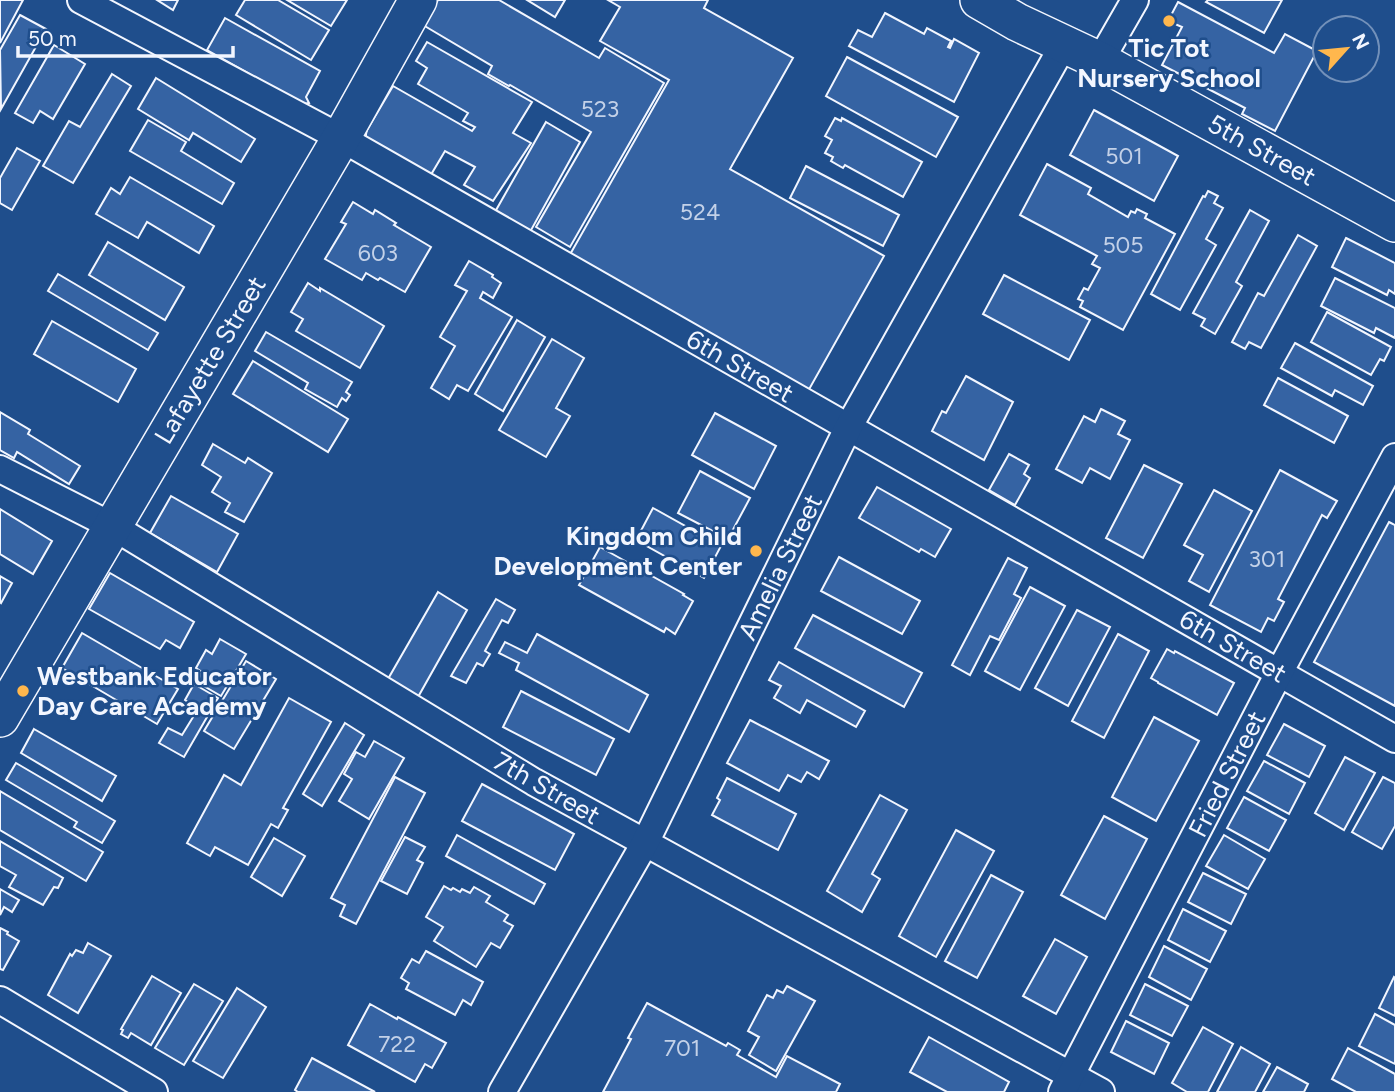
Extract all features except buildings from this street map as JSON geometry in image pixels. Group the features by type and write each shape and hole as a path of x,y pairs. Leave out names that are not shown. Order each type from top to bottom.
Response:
{"main road":[{"name":"Lafayette Street","path":"0,718 341,138 418,0"},
{"name":"5th Street","path":"979,0 1023,11 1064,44 1100,61 1395,223"}],"street":[{"name":"6th Street","path":"81,0 341,138 1395,739"},
{"path":"1100,61 1135,0"},
{"name":"Amelia Street","path":"502,1092 645,843 848,428 1064,44"},
{"name":"Fried Street","path":"1067,1084 1279,673 1395,457"},
{"name":"7th Street","path":"0,469 112,526 534,782 1067,1084 1101,1092"},
{"path":"0,1000 154,1092"}],"place":[{"name":"Tic Tot Nursery School","path":"1169,21"},
{"name":"Kingdom Child Development Center","path":"756,551"},
{"name":"Westbank Educator Day Care Academy","path":"23,691"}]}
